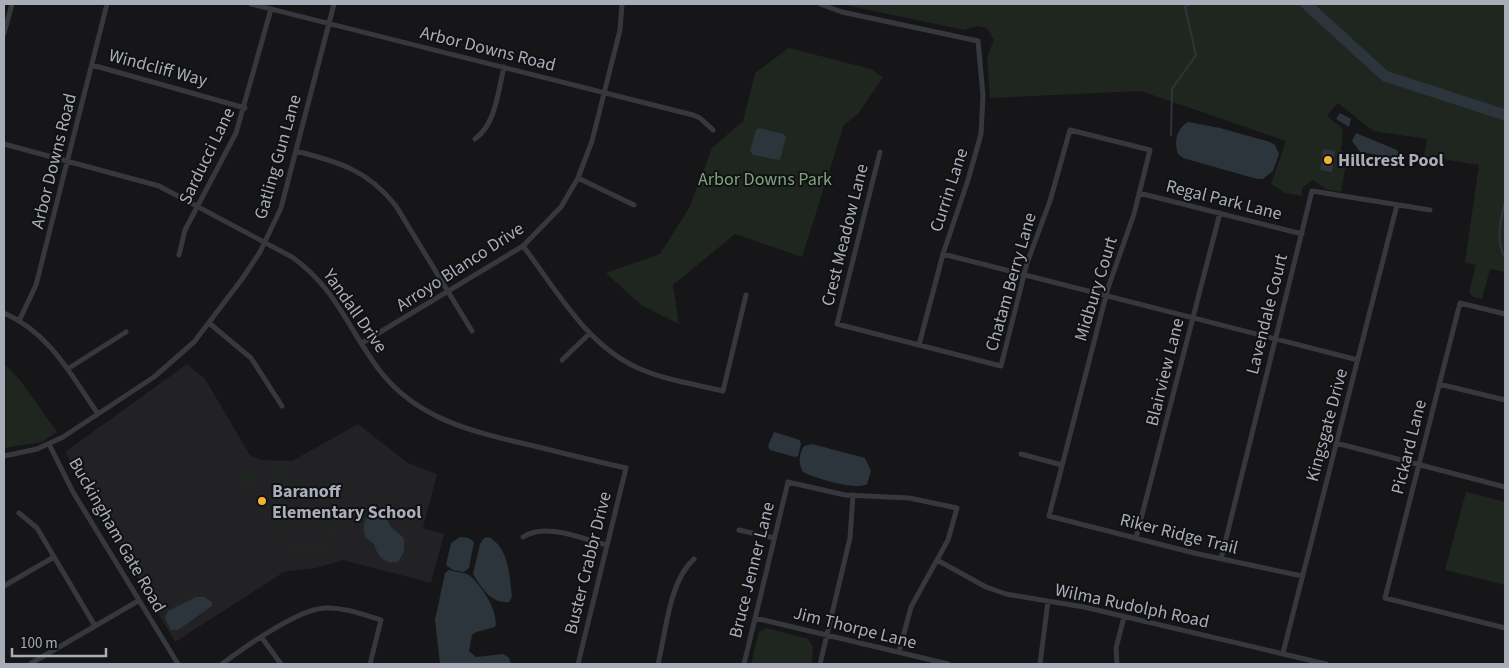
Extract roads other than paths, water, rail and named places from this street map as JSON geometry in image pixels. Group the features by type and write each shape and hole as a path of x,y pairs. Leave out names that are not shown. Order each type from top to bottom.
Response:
{"street":[{"path":"4,33 6,14 12,4"},
{"name":"Arbor Downs Road","path":"19,321 36,285 107,4"},
{"name":"Arbor Downs Road","path":"251,4 693,115 700,118 713,130"},
{"name":"Gatling Gun Lane","path":"4,456 25,453 50,444 168,366 194,342 242,279 265,242 280,208 334,4"},
{"name":"Arroyo Blanco Drive","path":"362,343 523,246 553,218 578,178 590,148 620,30 622,4"},
{"name":"Currin Lane","path":"820,4 842,12 978,41 983,95 980,134 968,180 943,254 919,345"},
{"name":"Sarducci Lane","path":"179,255 182,237 230,147 245,108 271,9"},
{"name":"Windcliff Way","path":"92,64 245,108"},
{"path":"475,139 482,134 490,122 504,67"},
{"name":"Midbury Court","path":"1050,516 1106,296 1139,193 1150,150 1070,130"},
{"name":"Chatam Berry Lane","path":"837,324 1001,366 1024,275 1050,201 1070,130"},
{"name":"Yandall Drive","path":"4,144 143,180 292,257 319,279 332,295 389,382 411,401 439,418 473,431 626,468"},
{"path":"296,152 347,166 373,181 396,206 472,332"},
{"name":"Crest Meadow Lane","path":"837,324 880,152"},
{"path":"578,178 634,205"},
{"name":"Lavendale Court","path":"1221,558 1312,191 1430,210"},
{"name":"Regal Park Lane","path":"1139,193 1302,234"},
{"name":"Kingsgate Drive","path":"1283,653 1397,205"},
{"name":"Blairview Lane","path":"1136,538 1220,213"},
{"path":"523,246 590,333 617,356 637,368 723,391 746,295"},
{"path":"943,254 1358,360"},
{"name":"Pickard Lane","path":"1505,314 1460,303 1385,598 1505,628"},
{"path":"4,313 19,321 43,339 69,368 98,414"},
{"path":"208,323 250,358 282,406"},
{"path":"69,368 126,332"},
{"path":"562,360 590,333"},
{"path":"1439,384 1505,400"},
{"path":"1336,443 1505,487"},
{"name":"Buckingham Gate Road","path":"50,444 73,492 178,664"},
{"path":"1022,454 1062,465"},
{"name":"Buster Crabbr Drive","path":"578,664 626,468"},
{"name":"Bruce Jenner Lane","path":"744,664 788,482 853,495"},
{"path":"820,664 850,538 853,495 909,498 957,508 948,540 911,607 899,652"},
{"path":"19,513 37,528 95,626"},
{"name":"Riker Ridge Trail","path":"1050,516 1302,576"},
{"path":"523,537 530,532 545,530 607,545"},
{"path":"739,530 774,538"},
{"path":"4,586 54,557"},
{"path":"658,664 678,581 685,568 694,559"},
{"name":"Wilma Rudolph Road","path":"937,560 996,591 1017,597 1048,601 1124,617 1326,664"},
{"path":"30,664 138,600"},
{"path":"1040,664 1048,601"},
{"path":"222,664 291,618 313,609 334,608 381,620 370,664"},
{"path":"1117,664 1116,648 1124,617"},
{"name":"Jim Thorpe Lane","path":"755,618 948,664"},
{"path":"262,638 281,664"}],"waterway":[{"path":"1171,135 1172,89 1196,55 1185,7 1190,4"},
{"path":"1306,4 1385,76 1505,115"},
{"path":"1505,202 1500,237 1500,244 1505,257"}],"place":[{"name":"Hillcrest Pool","path":"1328,160"},
{"name":"Baranoff Elementary School","path":"262,501"}],"park label":[{"name":"Arbor Downs Park","path":"765,179"}]}
